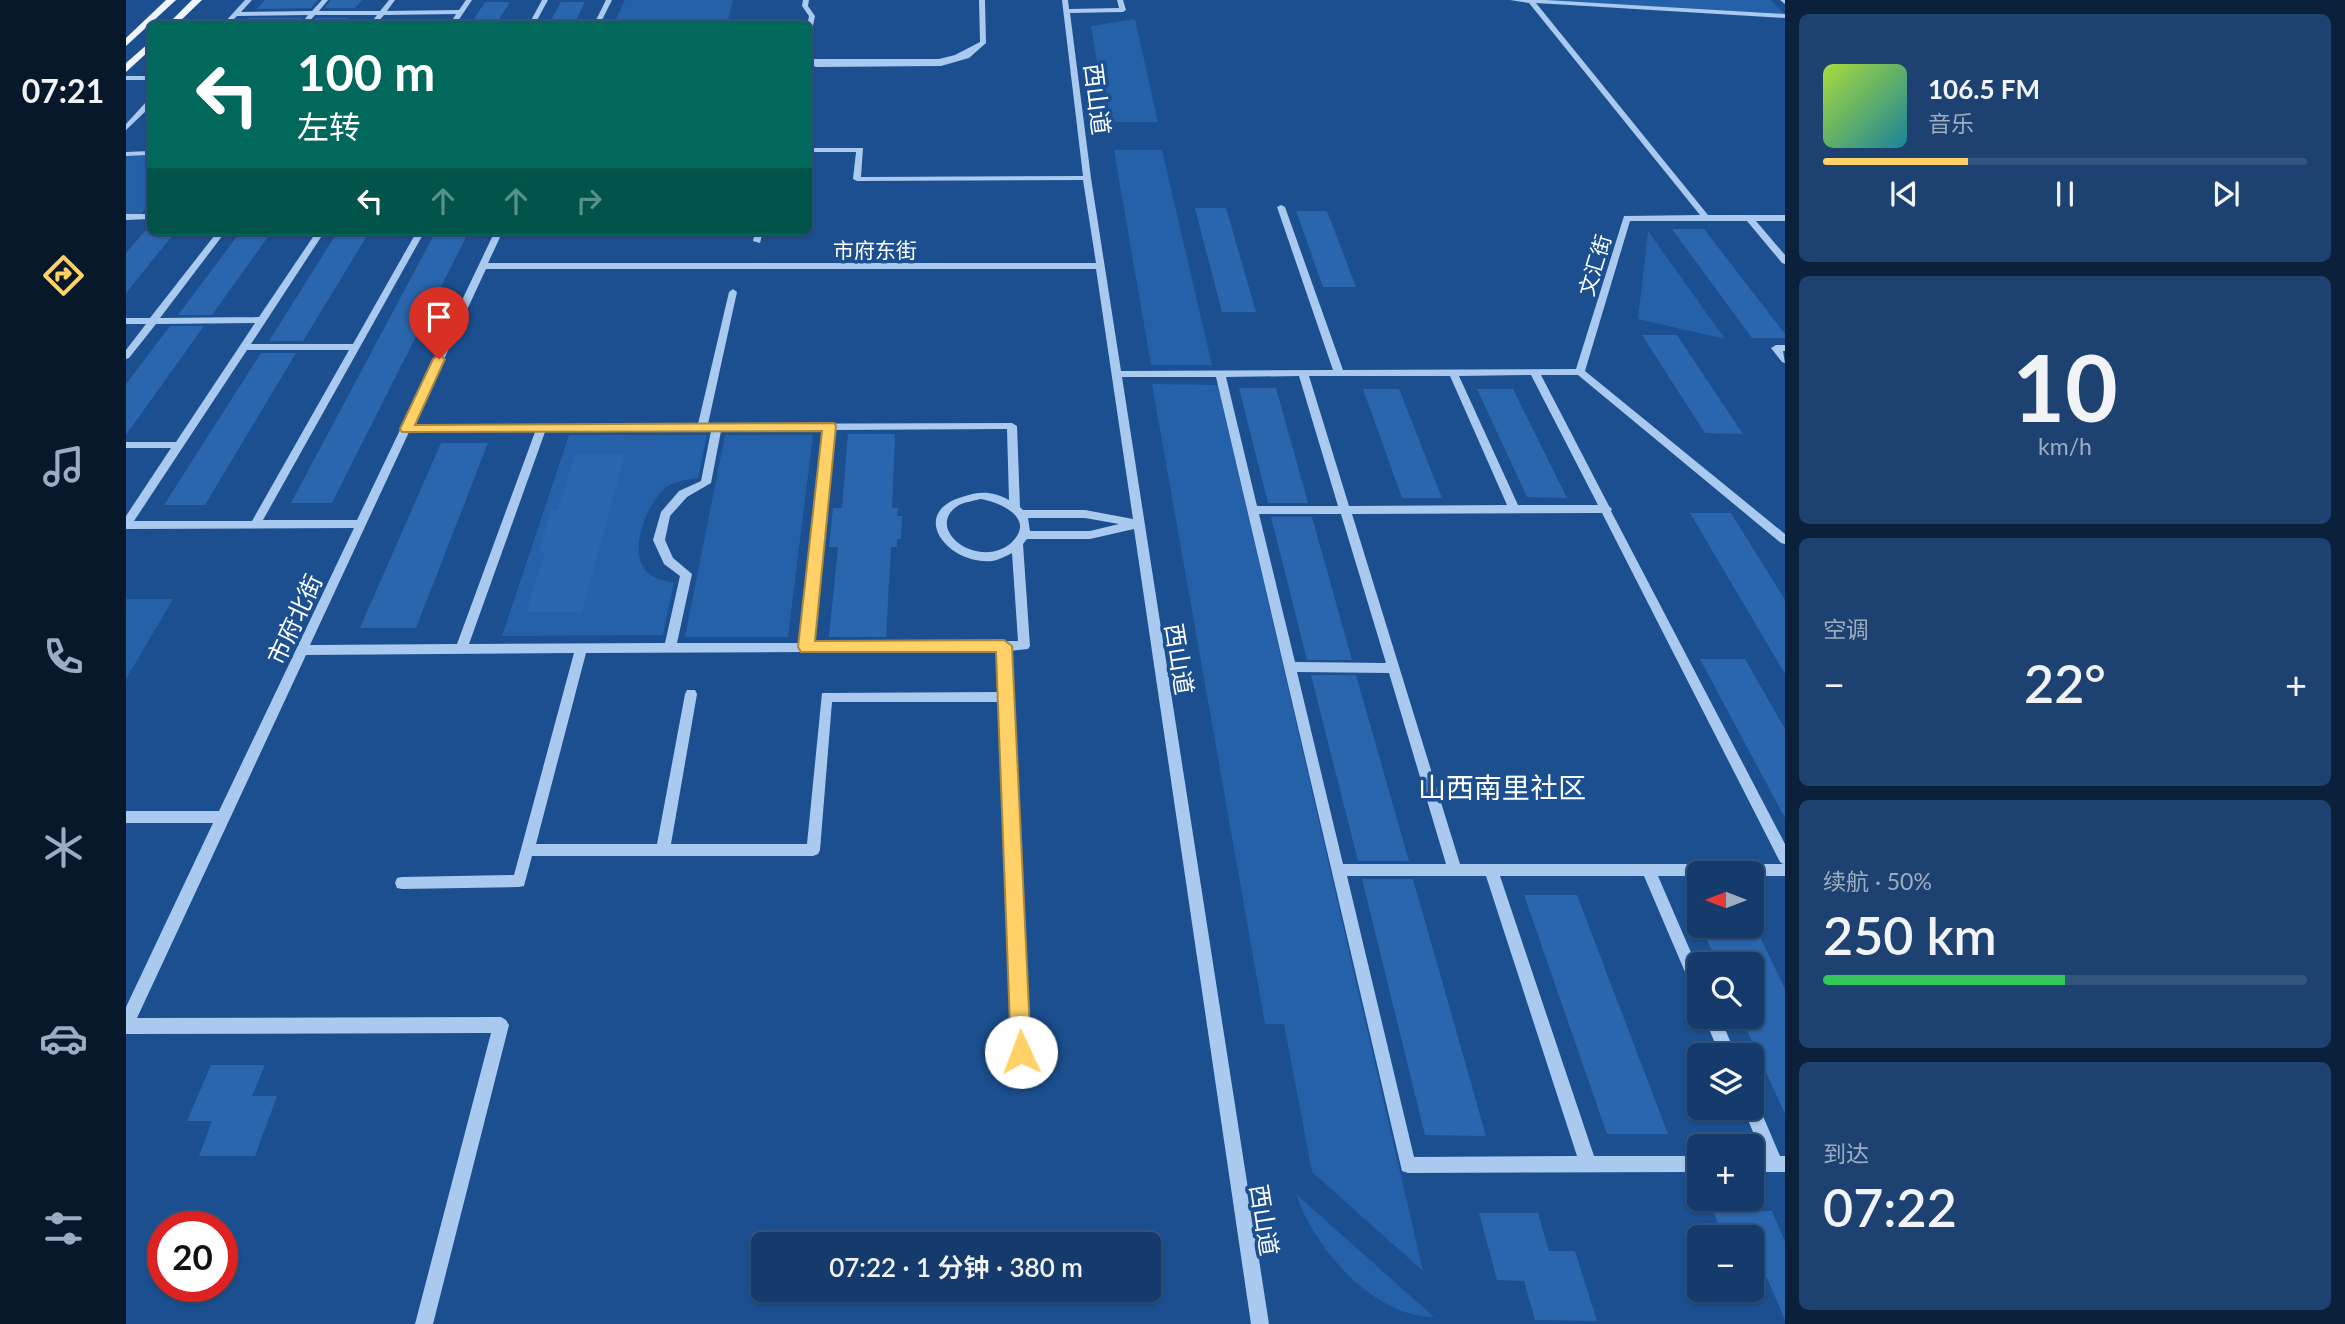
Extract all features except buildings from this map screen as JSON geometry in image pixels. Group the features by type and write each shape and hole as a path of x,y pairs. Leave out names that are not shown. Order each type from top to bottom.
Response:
{"main road":[{"path":"149,21 171,0"},
{"path":"175,21 197,0"},
{"path":"126,43 147,23"},
{"path":"126,69 147,48"}],"street":[{"path":"229,21 249,0"},
{"path":"307,21 324,0"},
{"path":"375,21 392,0"},
{"path":"455,21 469,0"},
{"path":"534,21 545,0"},
{"path":"598,21 609,0"},
{"path":"807,0 805,6 812,16 811,21"},
{"path":"812,63 952,63 973,54 983,43 982,0"},
{"path":"1065,5 1123,10 1121,0"},
{"path":"1513,0 1785,16"},
{"path":"1531,1 1706,218 1785,218"},
{"name":"西山道","path":"1065,5 1087,178 1138,524 1260,1324"},
{"path":"236,14 461,12"},
{"path":"126,78 147,78"},
{"path":"126,128 147,106"},
{"path":"812,150 860,150 857,179 1087,178"},
{"path":"126,153 147,153"},
{"path":"1281,207 1339,373"},
{"name":"文汇街","path":"1580,372 1627,218 1706,218"},
{"path":"1749,218 1785,261"},
{"path":"126,525 318,235"},
{"path":"256,524 419,235"},
{"name":"市府北街","path":"126,1025 497,235"},
{"name":"市府东街","path":"483,266 1100,266"},
{"path":"703,426 733,292"},
{"path":"126,321 262,320"},
{"path":"244,347 356,347"},
{"path":"1785,348 1776,348 1785,360"},
{"path":"1453,372 1514,509"},
{"path":"1116,374 1580,372 1785,540"},
{"path":"1220,373 1408,1165 1687,1164"},
{"path":"1303,373 1455,870"},
{"path":"1535,373 1785,858"},
{"path":"670,648 686,574 668,561 659,540 665,515 683,494 706,483 717,426"},
{"path":"806,647 829,426"},
{"path":"302,650 1024,646 1020,540 1025,528 1018,510 1012,426 406,429"},
{"path":"461,650 541,428"},
{"path":"126,445 178,445"},
{"path":"993,496 1018,510 1086,514 1138,524 1090,535 1020,540 996,555 970,555 948,544 939,526 947,508 968,497 993,496"},
{"path":"1253,510 1607,509"},
{"path":"126,525 361,524"},
{"path":"1004,646 1021,1052"},
{"path":"402,883 519,881 581,649"},
{"path":"1290,667 1393,668"},
{"path":"663,850 691,694"},
{"path":"527,850 813,850 826,697 1006,697"},
{"path":"126,817 224,817"},
{"path":"1491,869 1588,1164"},
{"path":"1338,870 1785,870"},
{"path":"1648,870 1687,960"},
{"path":"126,1025 501,1026 424,1324"},
{"path":"1757,1120 1780,1164"}],"lane":[{"path":"126,227 130,217"},
{"path":"126,356 219,235"}],"shaded area":[{"path":"625,0 733,0 728,20 615,21"},
{"path":"1540,0 1770,0 1785,14"},
{"path":"1135,19 1158,122 1107,122 1091,26"},
{"path":"1114,150 1162,150 1212,365 1151,365"},
{"path":"126,156 147,156 147,207 141,214 126,214"},
{"path":"1648,231 1725,339 1638,319"},
{"path":"1152,384 1218,385 1423,1271 1312,1172 1284,1024 1265,1024"},
{"path":"569,435 707,435 698,478 674,483 662,491 649,509 640,534 640,558 644,568 654,577 674,583 663,635 502,636"},
{"path":"725,435 813,435 788,637 685,637"},
{"path":"126,599 173,599 126,679"},
{"path":"1296,1194 1434,1317 1411,1314 1389,1305 1349,1276 1331,1257 1317,1236"}],"district":[{"name":"山西南里社区","path":"1502,787"}],"route":[{"path":"439,359 406,429 829,426 806,647 1004,646 1021,1052"}]}
